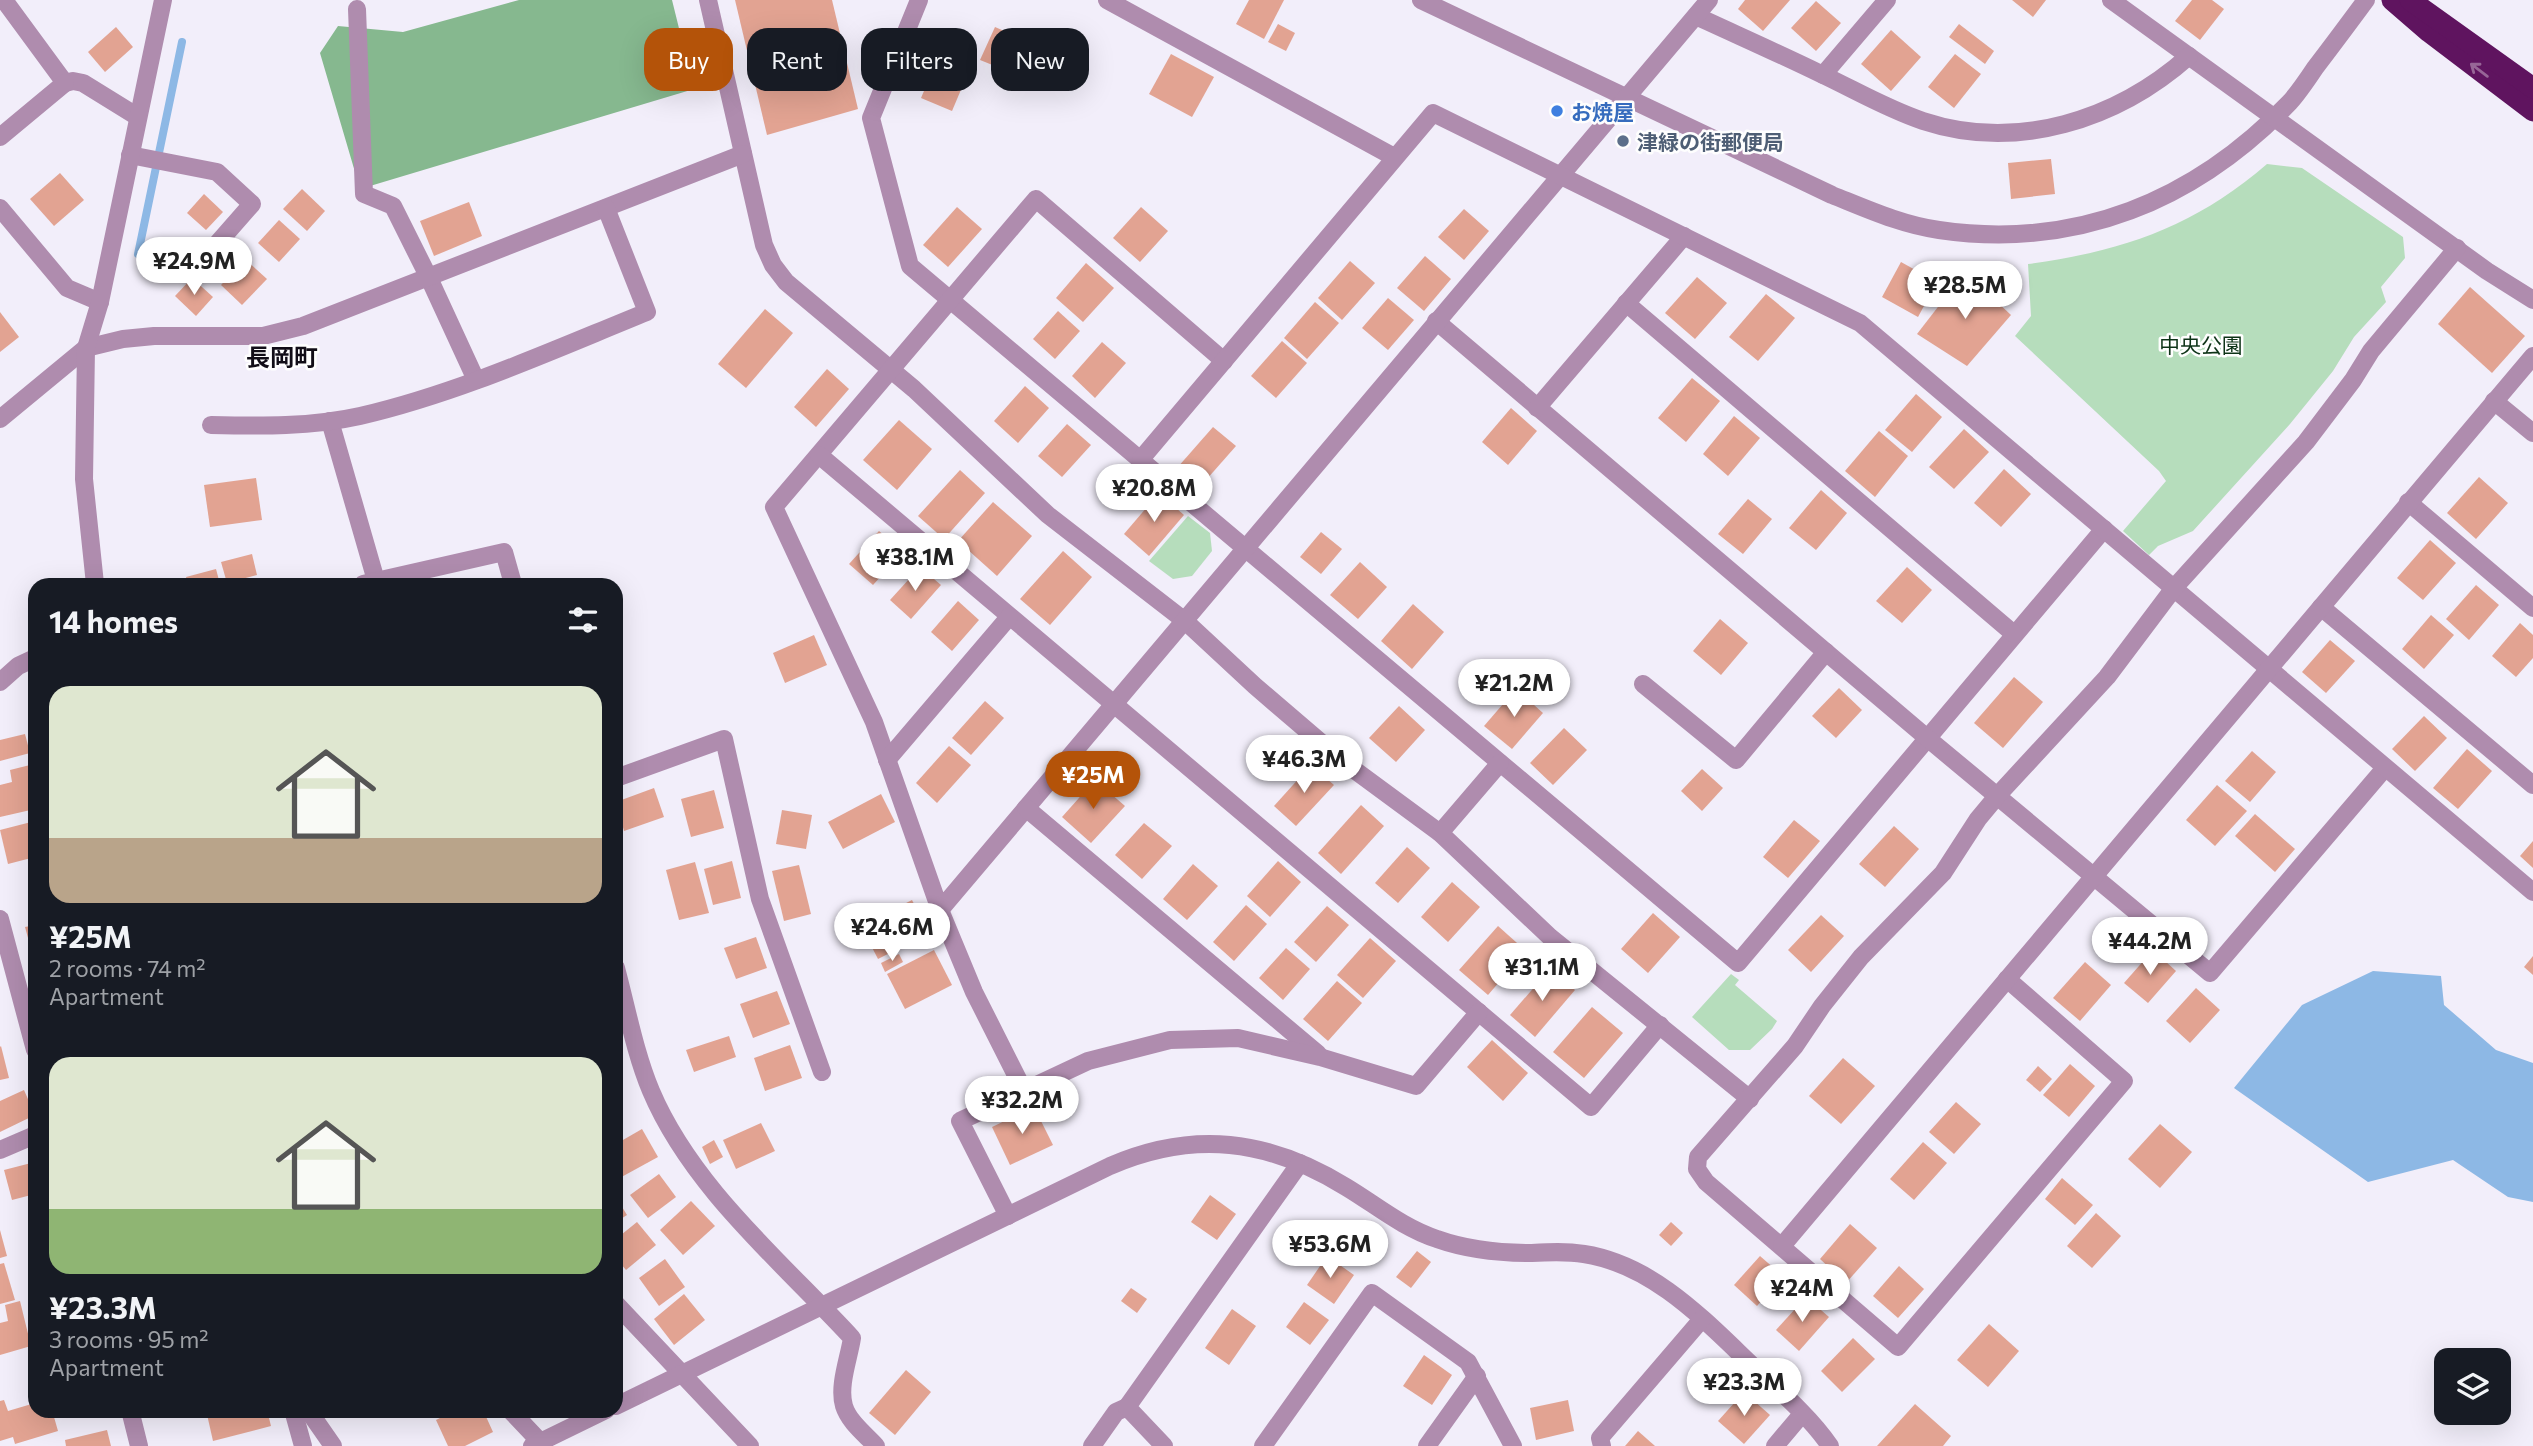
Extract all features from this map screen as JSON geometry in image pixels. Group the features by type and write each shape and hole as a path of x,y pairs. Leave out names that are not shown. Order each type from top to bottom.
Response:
{"highway":[{"path":"2392,0 2429,32 2533,111"},
{"path":"2410,0 2533,88"}],"street":[{"path":"4,0 65,83"},
{"path":"93,578 84,479 86,348 136,156 138,117 163,0"},
{"path":"708,0 764,245 773,265 786,282 914,389 1048,515 1185,621 1255,686 1345,763 1440,833 1550,937 1750,1099"},
{"path":"919,0 871,118 910,266 1738,963 2104,529"},
{"path":"1107,0 1394,156"},
{"path":"1422,0 1832,195 1903,222 1937,230 1978,234 2068,228 2135,210 2197,179 2224,160 2292,100 2366,0"},
{"path":"940,910 1709,0"},
{"path":"1823,75 1886,0"},
{"path":"2111,0 2487,271 2533,300"},
{"path":"357,9 364,194 393,206 476,380"},
{"path":"1696,16 1886,107 1926,122 1965,131 1995,133 2048,128 2104,112 2163,79 2189,56"},
{"path":"0,137 65,83 74,81 83,83 138,117"},
{"path":"1141,459 1433,113 1860,323 2533,892"},
{"path":"0,419 86,348 123,338 263,336 340,314 743,154"},
{"path":"136,156 218,172 252,204 202,261"},
{"path":"1024,1091 974,992 940,910 874,722 774,507 889,369 1037,199 1224,360"},
{"path":"0,208 67,288 100,302"},
{"path":"211,425 288,426 360,416 476,380 647,312 606,208"},
{"path":"1537,408 1684,236"},
{"path":"2007,979 2124,1080 1898,1347 1706,1182 1697,1169 1698,1157 1795,1046 1822,1006 1861,957 1942,873 1978,819 1998,795 2083,705 2174,588 2306,442 2353,380 2371,351 2457,248"},
{"path":"1626,303 2014,634"},
{"path":"1436,321 1926,737 2210,973 2385,768"},
{"path":"1782,1246 2533,356"},
{"path":"2494,401 2533,433"},
{"path":"330,421 370,578"},
{"path":"819,455 1591,1107 1660,1025"},
{"path":"2408,502 2533,608"},
{"path":"397,578 505,552 512,578"},
{"path":"2321,607 2533,785"},
{"path":"887,760 1009,617"},
{"path":"1643,684 1736,760 1826,652"},
{"path":"0,682 18,666 28,661"},
{"path":"623,775 723,739 760,900 822,1072"},
{"path":"1440,833 1500,763"},
{"path":"1026,808 1320,1057"},
{"path":"0,919 28,1024"},
{"path":"623,993 651,1092 683,1151 713,1190 852,1338 843,1386 844,1405 854,1423 876,1446"},
{"path":"1008,1216 960,1121 1088,1061 1170,1040 1238,1038 1320,1057 1416,1086 1479,1012"},
{"path":"0,1150 28,1138"},
{"path":"623,1403 1110,1166 1160,1149 1207,1143 1234,1144 1271,1152 1300,1163 1348,1188 1388,1216 1435,1239 1477,1250 1584,1254 1613,1261 1660,1286 1702,1319 1802,1414 1830,1446"},
{"path":"1092,1446 1116,1412 1127,1407 1300,1163"},
{"path":"1263,1446 1372,1293 1468,1362 1513,1446"},
{"path":"623,1312 750,1446"},
{"path":"1602,1446 1600,1438 1702,1319"},
{"path":"1427,1446 1476,1376"},
{"path":"1127,1407 1164,1446"},
{"path":"1775,1446 1802,1414"},
{"path":"132,1418 139,1446"},
{"path":"295,1418 303,1446"},
{"path":"314,1418 333,1446"},
{"path":"517,1418 539,1445 591,1418"}],"green space":[{"path":"519,0 672,0 679,28 644,28 644,91 687,91 360,189 320,53 338,26 403,32"},
{"name":"中央公園","path":"2267,164 2302,168 2403,237 2405,258 2381,287 2386,302 2354,337 2333,371 2290,424 2193,531 2158,546 2149,555 2123,531 2166,481 2159,471 2015,336 2031,316 2028,264 2095,252 2156,233 2212,204"},
{"path":"1188,516 1210,533 1212,551 1192,576 1173,579 1149,561"},
{"path":"1731,974 1739,980 1735,985 1777,1021 1750,1050 1729,1050 1692,1017"}],"water":[{"path":"2373,971 2441,976 2444,1005 2496,1050 2533,1063 2533,1202 2508,1197 2453,1160 2368,1182 2234,1088 2302,1005"}],"building":[{"path":"735,0 832,0 839,28 747,28 747,51"},
{"path":"1249,0 1284,0 1264,39 1236,24"},
{"path":"1745,0 1790,0 1763,31 1738,9"},
{"path":"2012,0 2046,0 2033,17"},
{"path":"2192,0 2212,0 2224,9 2200,40 2175,21"},
{"path":"1816,1 1841,23 1816,51 1791,28"},
{"path":"1278,24 1295,33 1286,51 1268,42"},
{"path":"1959,24 1994,51 1985,64 1949,37"},
{"path":"116,27 133,47 105,72 88,52"},
{"path":"1891,30 1921,57 1891,91 1861,64"},
{"path":"991,36 991,64 980,60"},
{"path":"1171,54 1214,77 1192,117 1149,94"},
{"path":"1955,54 1981,74 1954,108 1928,87"},
{"path":"847,63 858,109 767,135 757,91 847,91"},
{"path":"924,91 960,91 952,111 921,98"},
{"path":"2051,159 2055,194 2011,199 2008,163"},
{"path":"60,173 84,200 54,226 30,199"},
{"path":"302,189 325,211 307,231 283,209"},
{"path":"204,194 223,212 206,230 187,213"},
{"path":"469,202 482,236 434,256 420,221"},
{"path":"957,207 982,229 948,267 923,245"},
{"path":"1141,207 1168,231 1140,262 1113,238"},
{"path":"1464,209 1489,231 1464,260 1438,237"},
{"path":"279,220 300,239 279,262 258,243"},
{"path":"1425,256 1451,279 1424,311 1397,288"},
{"path":"245,259 267,279 242,305 221,285"},
{"path":"1350,261 1375,283 1342,320 1318,298"},
{"path":"1901,262 1937,282 1918,317 1882,297"},
{"path":"1086,263 1114,288 1083,322 1056,298"},
{"path":"1965,272 2011,315 1967,366 1917,334"},
{"path":"1697,277 1727,303 1695,339 1665,313"},
{"path":"192,278 213,297 196,316 175,296"},
{"path":"2470,287 2525,336 2492,373 2438,324"},
{"path":"1766,294 1795,318 1758,361 1729,337"},
{"path":"1388,298 1414,320 1388,350 1362,328"},
{"path":"1315,302 1339,323 1307,359 1284,338"},
{"path":"765,309 793,333 746,388 718,364"},
{"path":"1058,311 1080,331 1055,359 1033,339"},
{"path":"0,312 19,337 0,352"},
{"path":"1282,341 1307,363 1276,398 1251,376"},
{"path":"1102,342 1126,363 1095,398 1072,376"},
{"path":"827,369 849,389 816,427 794,407"},
{"path":"1692,378 1720,401 1686,442 1658,418"},
{"path":"1025,386 1049,408 1018,443 994,421"},
{"path":"1916,394 1942,417 1912,452 1885,430"},
{"path":"1511,408 1537,431 1508,465 1482,442"},
{"path":"1734,416 1760,438 1728,476 1703,454"},
{"path":"899,420 932,449 897,490 863,460"},
{"path":"1067,424 1091,445 1062,477 1038,456"},
{"path":"1213,427 1236,446 1199,488 1177,468"},
{"path":"1964,429 1989,452 1954,489 1929,467"},
{"path":"1879,431 1908,456 1875,497 1845,471"},
{"path":"2004,469 2031,494 2001,527 1974,503"},
{"path":"960,470 985,493 944,539 918,516"},
{"path":"2479,477 2508,503 2476,539 2447,513"},
{"path":"256,478 262,520 210,527 204,485"},
{"path":"1821,490 1847,513 1816,550 1789,528"},
{"path":"1159,493 1184,515 1149,556 1124,534"},
{"path":"1748,499 1772,519 1743,554 1718,534"},
{"path":"993,502 1032,536 997,576 958,541"},
{"path":"879,531 903,552 873,585 849,564"},
{"path":"1321,532 1342,549 1321,574 1300,557"},
{"path":"2430,540 2456,563 2423,600 2397,578"},
{"path":"1063,551 1092,577 1050,625 1020,599"},
{"path":"252,554 257,575 226,578 221,562"},
{"path":"1360,562 1387,587 1358,619 1330,595"},
{"path":"920,567 941,585 911,619 890,600"},
{"path":"1907,567 1932,590 1902,623 1876,601"},
{"path":"216,569 218,578 186,578"},
{"path":"2476,585 2499,605 2469,640 2446,619"},
{"path":"958,601 979,620 952,651 931,632"},
{"path":"1413,604 1444,632 1412,669 1381,641"},
{"path":"2431,615 2454,635 2424,669 2402,649"},
{"path":"1720,619 1748,643 1721,675 1693,651"},
{"path":"2520,623 2533,635 2533,658 2516,677 2492,656"},
{"path":"814,635 827,665 785,683 773,653"},
{"path":"2330,640 2355,661 2326,693 2302,672"},
{"path":"2014,677 2043,702 2003,748 1974,723"},
{"path":"1839,688 1862,710 1836,738 1812,716"},
{"path":"1516,689 1543,713 1512,749 1484,726"},
{"path":"985,701 1004,718 971,755 952,738"},
{"path":"1399,706 1425,730 1396,762 1369,738"},
{"path":"2424,716 2447,738 2415,771 2392,749"},
{"path":"1564,728 1587,750 1553,785 1530,763"},
{"path":"25,734 28,754 0,761 0,740"},
{"path":"949,746 971,765 937,803 916,783"},
{"path":"2467,749 2492,771 2458,809 2433,788"},
{"path":"2252,751 2276,772 2250,802 2225,781"},
{"path":"1311,765 1334,785 1296,826 1274,806"},
{"path":"28,766 28,811 0,817 0,785 12,782 10,770"},
{"path":"1702,769 1723,788 1702,811 1681,791"},
{"path":"1095,780 1125,806 1091,843 1062,817"},
{"path":"2217,785 2247,811 2215,846 2186,820"},
{"path":"654,788 664,817 624,831 623,799"},
{"path":"714,790 724,828 691,837 681,799"},
{"path":"881,794 895,822 843,849 828,822"},
{"path":"1361,805 1384,826 1341,874 1318,853"},
{"path":"782,810 812,815 806,849 776,844"},
{"path":"2255,814 2295,849 2275,872 2235,836"},
{"path":"1794,820 1820,841 1788,878 1763,857"},
{"path":"28,823 28,859 8,864 0,830"},
{"path":"1144,823 1172,846 1142,879 1115,855"},
{"path":"1894,826 1919,849 1885,887 1859,864"},
{"path":"2533,841 2533,868 2520,856"},
{"path":"1407,847 1430,868 1398,903 1375,883"},
{"path":"732,861 741,898 713,905 704,869"},
{"path":"1278,861 1301,882 1270,917 1247,896"},
{"path":"695,862 709,913 679,920 666,870"},
{"path":"1193,864 1218,886 1187,920 1163,899"},
{"path":"799,865 811,914 784,921 772,871"},
{"path":"1452,882 1480,907 1448,942 1421,917"},
{"path":"912,900 929,933 878,959 861,926"},
{"path":"1246,905 1267,924 1234,961 1213,942"},
{"path":"1327,906 1349,925 1316,962 1294,942"},
{"path":"1653,913 1680,937 1648,973 1621,949"},
{"path":"1821,915 1844,936 1811,972 1788,950"},
{"path":"1498,926 1526,951 1488,995 1459,970"},
{"path":"756,937 767,968 736,979 724,948"},
{"path":"1370,938 1396,961 1363,998 1337,975"},
{"path":"1286,948 1310,969 1283,1000 1259,978"},
{"path":"934,950 952,985 905,1009 887,974"},
{"path":"2153,950 2176,971 2148,1003 2124,983"},
{"path":"899,954 903,962 885,972 881,963"},
{"path":"2533,956 2533,975 2524,967"},
{"path":"2085,962 2111,985 2080,1021 2053,998"},
{"path":"1550,969 1575,990 1535,1037 1510,1015"},
{"path":"1337,981 1362,1003 1328,1041 1303,1019"},
{"path":"2196,988 2220,1010 2190,1043 2166,1021"},
{"path":"777,991 790,1024 753,1038 740,1004"},
{"path":"1592,1007 1623,1033 1584,1078 1553,1052"},
{"path":"729,1036 736,1057 694,1072 686,1050"},
{"path":"1492,1040 1528,1073 1503,1101 1467,1067"},
{"path":"790,1045 802,1078 765,1091 754,1058"},
{"path":"0,1047 9,1078 0,1080"},
{"path":"1843,1058 1875,1086 1841,1124 1809,1096"},
{"path":"2070,1064 2095,1086 2069,1117 2043,1095"},
{"path":"2038,1066 2052,1079 2040,1092 2026,1080"},
{"path":"24,1090 28,1099 28,1118 0,1132 0,1101"},
{"path":"1956,1102 1981,1124 1954,1154 1929,1132"},
{"path":"1034,1107 1053,1145 1010,1165 992,1127"},
{"path":"761,1123 775,1151 736,1169 723,1140"},
{"path":"2160,1124 2192,1152 2160,1188 2128,1159"},
{"path":"642,1129 658,1157 623,1176 623,1140"},
{"path":"714,1140 723,1157 710,1164 702,1147"},
{"path":"1923,1142 1947,1163 1914,1200 1890,1179"},
{"path":"28,1164 28,1196 12,1200 4,1170"},
{"path":"659,1174 676,1197 648,1218 630,1195"},
{"path":"2062,1178 2093,1205 2075,1225 2045,1199"},
{"path":"1210,1195 1236,1214 1217,1240 1191,1222"},
{"path":"691,1201 715,1226 683,1255 660,1230"},
{"path":"2096,1213 2121,1236 2092,1268 2067,1246"},
{"path":"637,1222 656,1245 626,1270 623,1266 623,1233"},
{"path":"1671,1222 1683,1233 1671,1246 1659,1235"},
{"path":"1850,1224 1877,1248 1846,1283 1820,1259"},
{"path":"0,1230 7,1256 0,1258"},
{"path":"1417,1251 1431,1262 1411,1288 1396,1277"},
{"path":"1327,1256 1354,1275 1334,1304 1307,1285"},
{"path":"1760,1256 1783,1276 1757,1306 1734,1285"},
{"path":"665,1259 685,1287 659,1306 639,1278"},
{"path":"4,1263 15,1300 0,1304 0,1264"},
{"path":"1899,1266 1924,1289 1898,1318 1873,1296"},
{"path":"1131,1288 1147,1299 1137,1313 1121,1301"},
{"path":"684,1294 705,1320 674,1345 654,1319"},
{"path":"1806,1297 1829,1317 1799,1351 1776,1330"},
{"path":"20,1301 28,1334 28,1347 0,1355 0,1323 8,1321 5,1305"},
{"path":"1304,1302 1329,1320 1310,1345 1286,1327"},
{"path":"1232,1309 1256,1326 1229,1365 1205,1348"},
{"path":"1989,1324 2019,1351 1988,1387 1957,1360"},
{"path":"1853,1338 1875,1359 1842,1392 1821,1371"},
{"path":"1424,1355 1452,1375 1432,1405 1403,1386"},
{"path":"906,1370 931,1392 895,1435 869,1413"},
{"path":"1744,1392 1770,1415 1744,1444 1718,1421"},
{"path":"4,1400 8,1411 28,1405 28,1418 54,1418 58,1431 15,1444 13,1437 0,1441 0,1401"},
{"path":"1568,1400 1574,1431 1536,1440 1530,1408"},
{"path":"1915,1404 1951,1436 1943,1446 1877,1446"},
{"path":"208,1418 269,1418 271,1426 213,1441"},
{"path":"487,1418 493,1432 465,1446 448,1446 436,1420"},
{"path":"107,1430 111,1446 66,1446 65,1440"},
{"path":"1638,1431 1655,1446 1625,1446"}],"waterway":[{"path":"138,254 182,42"}],"place":[{"name":"お焼屋","path":"1557,111"},
{"name":"津緑の街郵便局","path":"1623,141"}],"district":[{"name":"長岡町","path":"282,356"}]}
